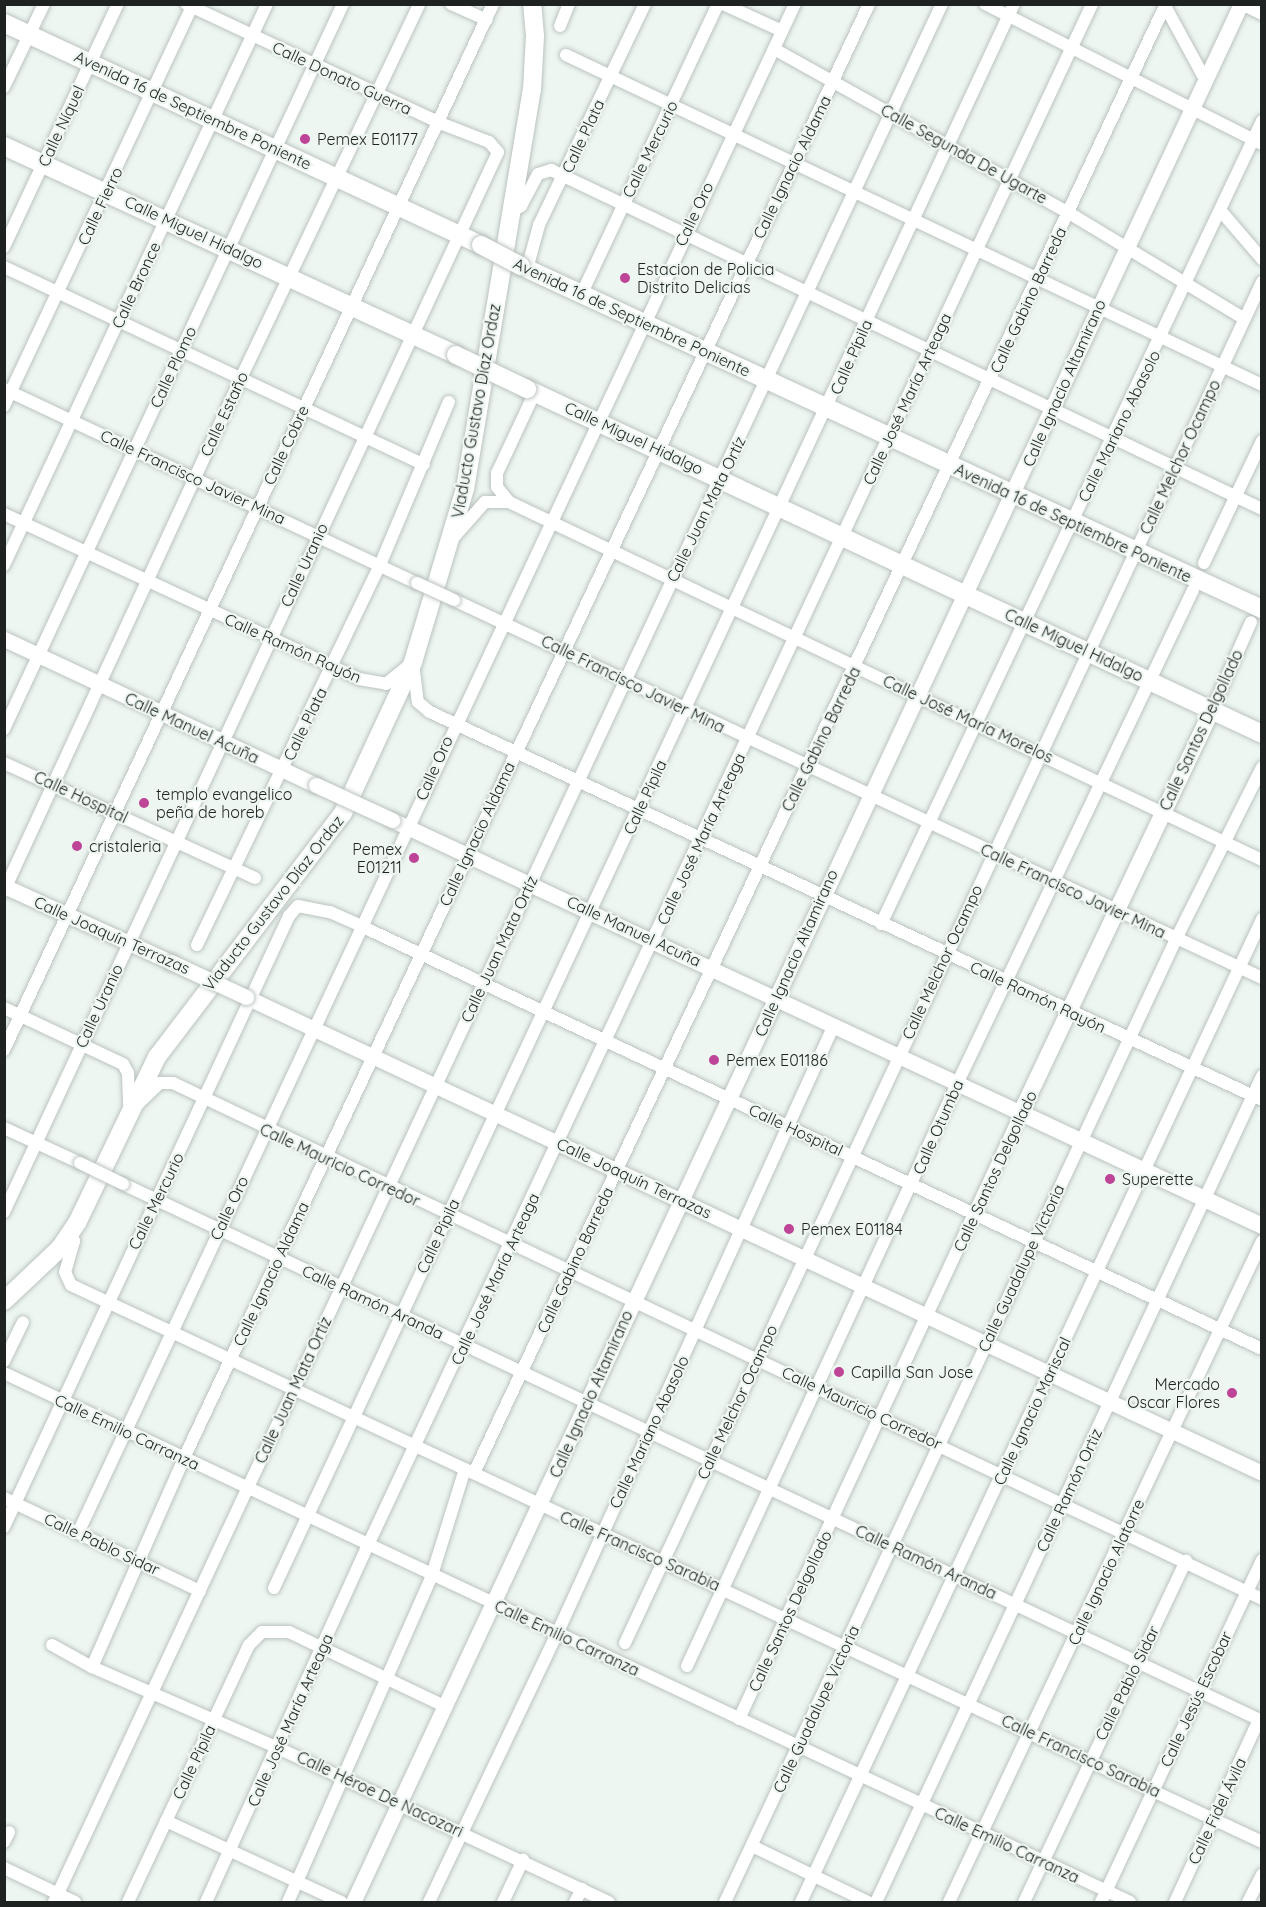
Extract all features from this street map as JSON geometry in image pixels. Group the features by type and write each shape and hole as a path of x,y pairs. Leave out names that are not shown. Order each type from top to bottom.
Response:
{"main road":[{"name":"Viaducto Gustavo Díaz Ordaz","path":"4,1301 46,1266 70,1232 157,1057 343,813 413,662 453,538 465,489 534,73 532,4"},
{"name":"Avenida 16 de Septiembre Poniente","path":"4,23 400,206 827,410 1073,522 1256,616"},
{"name":"Calle Miguel Hidalgo","path":"4,146 107,191 412,333 1262,734"},
{"name":"Calle Santos Delgollado","path":"1021,1113 1212,710"},
{"name":"Calle Manuel Acuña","path":"1021,1113 1262,1226"}],"street":[{"path":"4,87 44,4"},
{"name":"Calle Níquel","path":"4,247 118,4"},
{"name":"Calle Bronce","path":"4,565 267,4"},
{"name":"Calle Plomo","path":"4,729 230,249 342,4"},
{"name":"Calle Estaño","path":"5,888 101,684 194,477 419,4"},
{"path":"452,4 486,20"},
{"name":"Calle Cobre","path":"4,1050 69,916 303,408 440,123 493,4"},
{"path":"560,26 569,4"},
{"name":"Calle Plata","path":"524,267 534,237 645,4"},
{"path":"720,4 782,31"},
{"name":"Calle Mercurio","path":"582,293 720,4"},
{"name":"Calle Oro","path":"78,1533 454,724 795,4"},
{"name":"Calle Ignacio Aldama","path":"92,1667 184,1458 870,4"},
{"name":"Calle Juan Mata Ortíz","path":"56,1899 942,4"},
{"path":"986,4 1012,10 1072,47 1257,142"},
{"name":"Calle José María Arteaga","path":"206,1902 278,1748 368,1545 655,941 747,739 1092,4"},
{"name":"Calle Ignacio Altamirano","path":"353,1902 495,1605 633,1302 777,998 821,896 966,595 1098,306 1193,110 1241,4"},
{"path":"1246,4 1262,12"},
{"name":"Calle Donato Guerra","path":"190,5 314,65 498,148"},
{"name":"Calle Fierro","path":"4,406 8,391 59,292 153,92 190,5"},
{"path":"1165,5 1206,81"},
{"name":"Calle Gabino Barreda","path":"288,1902 432,1575 470,1471 570,1272 664,1068 951,467 1038,278 1135,79 1165,5"},
{"name":"Calle Pípila","path":"274,1588 447,1215 827,410 1012,10"},
{"name":"Calle Segunda De Ugarte","path":"774,49 1069,213 1245,319"},
{"path":"566,55 1262,385"},
{"name":"Calle Mariano Abasolo","path":"881,924 1114,438 1220,210 1257,142 1262,121"},
{"name":"Calle Uranio","path":"4,1212 220,742 459,236 498,148"},
{"path":"510,212 521,206 541,171 551,170 1262,509"},
{"path":"1220,210 1262,259"},
{"path":"4,267 424,465"},
{"name":"Calle Melchor Ocampo","path":"625,1643 897,1055 1262,282"},
{"name":"Calle Francisco Javier Mina","path":"8,391 1053,883 1262,978"},
{"path":"509,502 497,487 497,473 531,391"},
{"name":"Calle Plata","path":"197,945 236,869 380,566 450,402"},
{"path":"1204,563 1262,441"},
{"path":"453,538 485,502 509,502"},
{"name":"Calle José María Morelos","path":"509,502 1101,781 1262,860"},
{"name":"Calle Ramón Rayón","path":"4,514 332,668 380,684 391,682 413,662"},
{"name":"Calle Otumba","path":"687,1666 957,1084 1148,680 1193,590"},
{"name":"Calle Santos Delgollado","path":"1212,710 1256,616"},
{"name":"Calle Manuel Acuña","path":"4,639 220,742 530,882 1021,1113"},
{"name":"Calle Ramón Rayón","path":"413,662 417,702 454,724 700,841 1257,1098"},
{"name":"Calle Hospital","path":"4,763 175,839 255,878"},
{"name":"Calle Guadalupe Victoria","path":"725,1902 1176,939 1262,767"},
{"name":"Calle Joaquín Terrazas","path":"5,888 171,962 312,1030 559,1142 1047,1375 1262,1473"},
{"name":"Calle Mercurio","path":"4,1527 10,1501 63,1401 205,1100 249,999 293,910 302,906 330,912"},
{"name":"Calle Hospital","path":"330,912 1262,1349"},
{"name":"Calle Ignacio Mariscal","path":"801,1902 909,1676 1142,1171 1262,919"},
{"path":"4,1008 119,1061 128,1073 129,1112"},
{"name":"Calle Mariano Abasolo","path":"429,1902 557,1634 834,1025"},
{"name":"Calle Ramón Ortiz","path":"876,1902 1064,1503 1156,1299 1257,1098 1262,1076"},
{"name":"Calle Mauricio Corredor","path":"129,1112 156,1086 168,1082 266,1131 940,1444 1262,1599"},
{"name":"Calle Santos Delgollado","path":"739,1719 976,1215 1021,1113"},
{"name":"Calle Ramón Aranda","path":"4,1128 1260,1720"},
{"name":"Calle Francisco Sarabia","path":"70,1232 74,1241 65,1272 71,1285 1090,1759 1262,1842"},
{"name":"Calle Ignacio Alatorre","path":"949,1902 1032,1733 1262,1241"},
{"path":"4,1361 23,1322"},
{"name":"Calle Emilio Carranza","path":"4,1373 1043,1861 1104,1897 1130,1902"},
{"name":"Calle Pablo Sidar","path":"10,1501 200,1591"},
{"name":"Calle Jesús Escobar","path":"1104,1897 1262,1560"},
{"name":"Calle Pablo Sidar","path":"1024,1902 1186,1561"},
{"name":"Calle Pípila","path":"128,1902 213,1720 255,1637 270,1629 289,1632 322,1648"},
{"name":"Calle Héroe De Nacozari","path":"52,1645 92,1667 342,1777 609,1902"},
{"path":"322,1648 446,1707"},
{"name":"Calle Fidel Ávila","path":"1175,1902 1260,1720"},
{"path":"166,1821 341,1902"},
{"path":"752,1846 868,1902"},
{"path":"503,1902 523,1860"},
{"path":"4,1868 56,1899 75,1902"},
{"path":"1248,1902 1262,1874"},
{"path":"575,1902 582,1889"}],"place":[{"name":"Pemex E01177","path":"305,139"},
{"name":"Estacion de Policia Distrito Delicias","path":"625,278"},
{"name":"templo evangelico peña de horeb","path":"144,803"},
{"name":"cristaleria","path":"77,846"},
{"name":"Pemex E01211","path":"414,858"},
{"name":"Pemex E01186","path":"714,1060"},
{"name":"Superette","path":"1110,1179"},
{"name":"Pemex E01184","path":"789,1229"},
{"name":"Capilla San Jose","path":"839,1372"},
{"name":"Mercado Oscar Flores","path":"1232,1393"}]}
